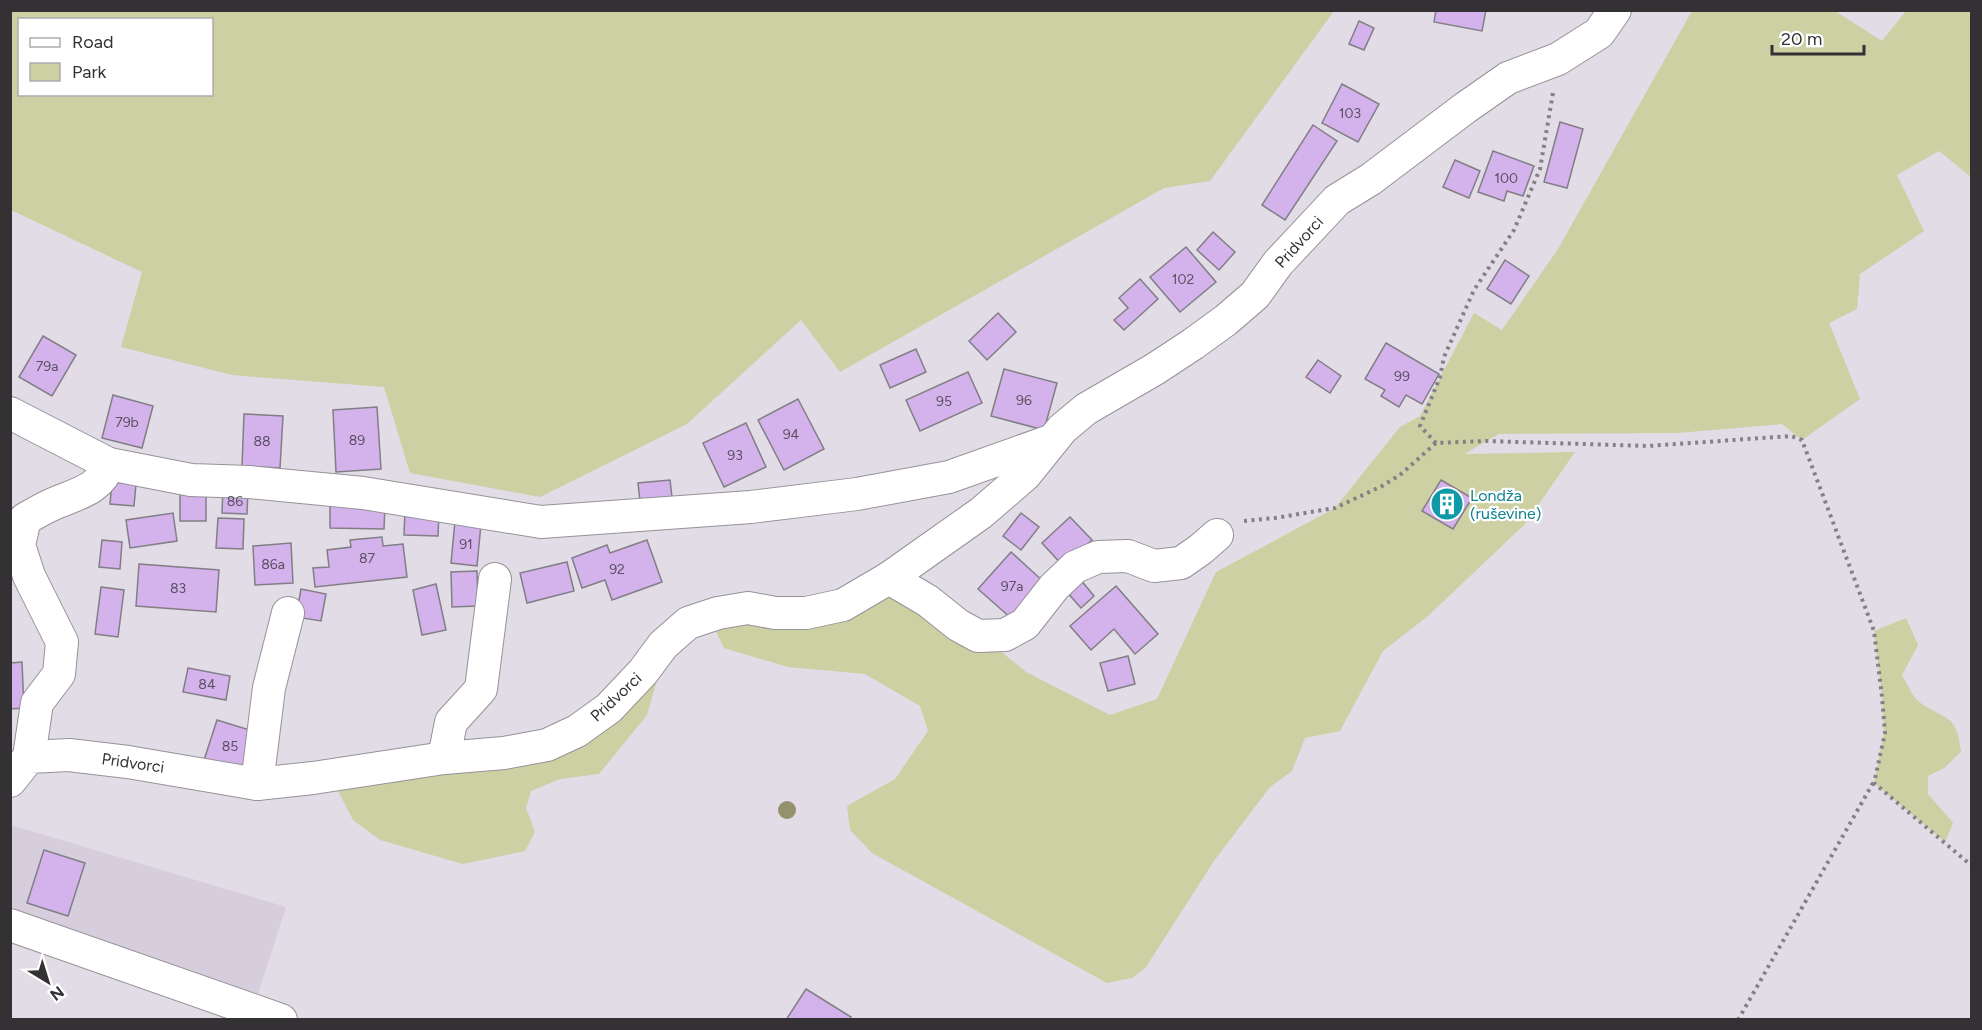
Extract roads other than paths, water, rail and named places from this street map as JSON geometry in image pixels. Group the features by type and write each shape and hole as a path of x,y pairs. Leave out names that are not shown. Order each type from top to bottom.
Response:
{"street":[{"name":"Pridvorci","path":"20,769 69,755 128,762 257,784 444,758 504,753 547,745 577,731 609,708 643,672 663,645 688,623 718,613 748,608 775,613 806,613 843,605 889,578 981,513 1024,475 1053,440 1086,409 1155,369 1226,320 1255,295 1278,263 1338,200 1371,179 1508,78 1558,59 1599,33 1615,10"},
{"name":"Pridvorci","path":"10,413 109,464 190,480 249,482 363,493 541,522 739,508 857,494 949,477 1053,440"},
{"path":"20,769 37,704 59,674 62,642 29,576 19,545 25,519 96,485 106,473 109,464"},
{"path":"889,578 928,601 958,625 978,636 1005,635 1025,624 1054,586 1075,567 1098,557 1128,556 1154,566 1181,563 1216,535"},
{"path":"444,758 451,722 480,689 495,579"},
{"path":"257,784 269,688 288,613"},
{"path":"10,925 280,1020"}],"place":[{"name":"Londža (ruševine)","path":"1447,504"}]}
